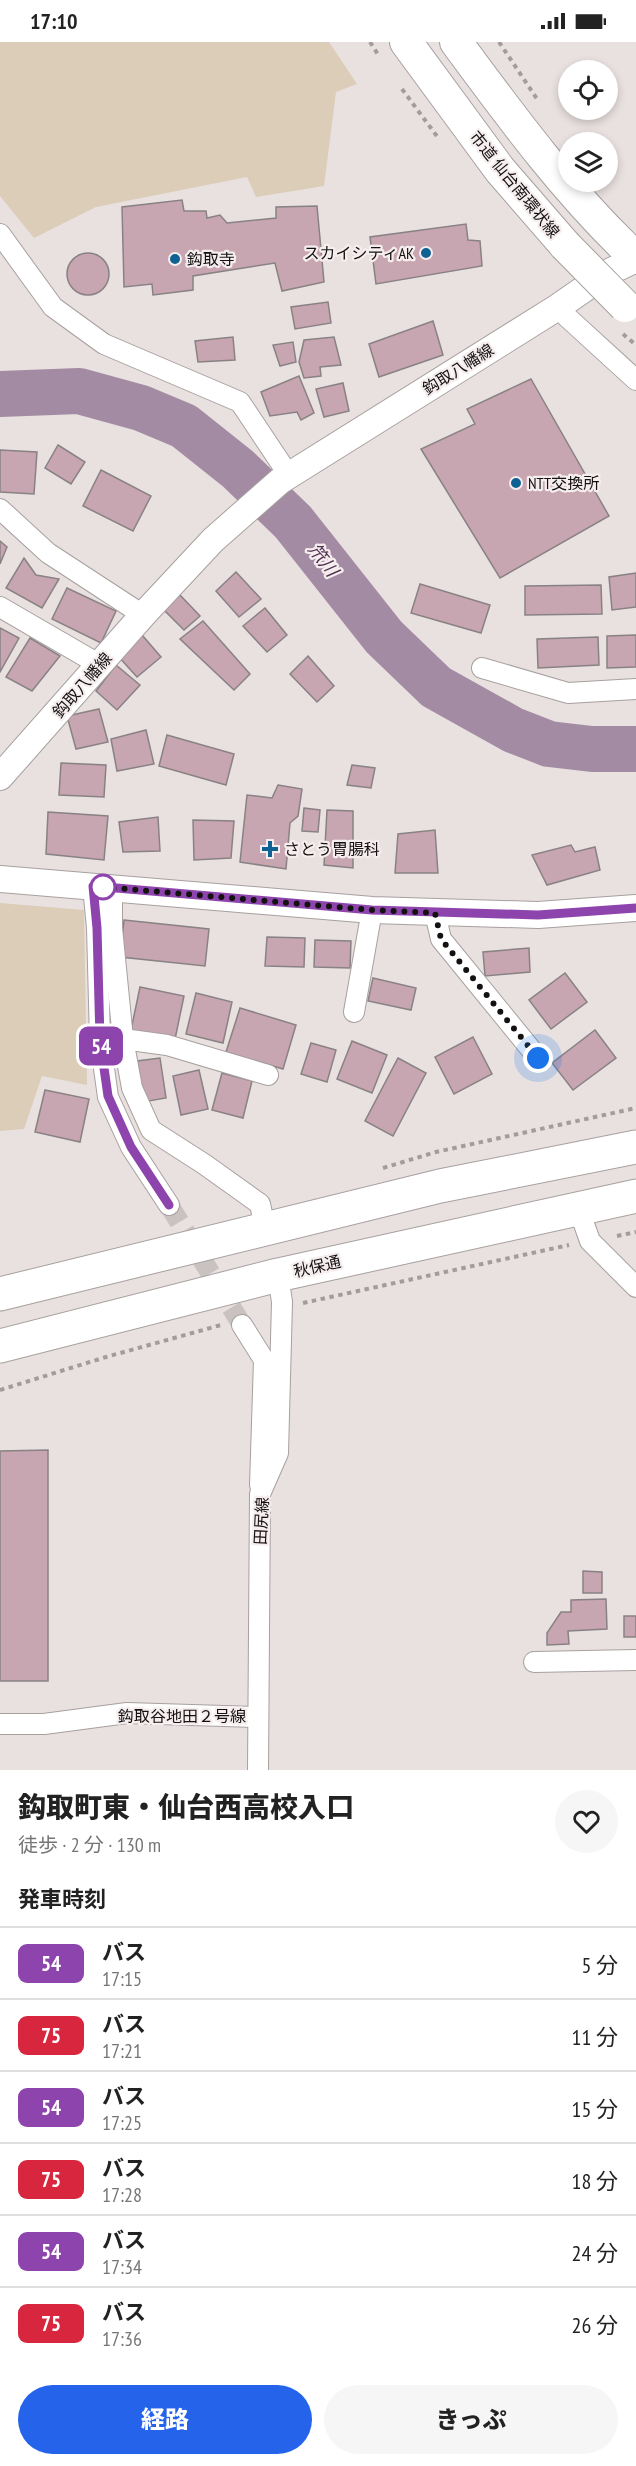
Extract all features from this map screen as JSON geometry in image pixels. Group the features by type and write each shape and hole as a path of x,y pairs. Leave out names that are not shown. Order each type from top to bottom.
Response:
{"highway":[{"path":"0,1294 440,1186 636,1147"},
{"name":"秋保通","path":"0,1346 278,1275 636,1196"}],"main road":[{"name":"市道 仙台南環状線","path":"406,42 500,170 565,245 631,311"},
{"path":"456,42 528,140 604,227 636,259"}],"street":[{"path":"0,234 53,307 104,344 240,402 284,478"},
{"name":"鈎取八幡線","path":"0,777 100,666 142,615 213,540 284,478 558,307 607,273 636,259"},
{"path":"558,307 636,380"},
{"path":"0,509 48,553 142,615"},
{"path":"0,607 100,666"},
{"path":"482,668 568,693 636,689"},
{"path":"0,879 372,910 435,913 538,915 636,908"},
{"path":"102,887 112,928 123,1039 132,1088 151,1130 260,1204 265,1228"},
{"path":"102,887 97,928 100,1040 108,1096 131,1147 169,1205"},
{"path":"354,1012 372,910"},
{"path":"435,913 441,939 538,1058"},
{"path":"123,1039 167,1045 268,1075"},
{"path":"578,1207 590,1241 636,1287"},
{"name":"田尻線","path":"258,1770 260,1494 278,1452 282,1308 278,1275"},
{"path":"235,1324 264,1360 260,1494"},
{"path":"534,1662 636,1660"},
{"name":"鈎取谷地田２号線","path":"0,1724 44,1724 126,1713 258,1717"}],"path":[{"path":"499,42 539,102"},
{"path":"282,1308 471,1265 636,1232"},
{"path":"0,1390 106,1357 235,1324"}],"shaded area":[{"path":"0,42 329,42 357,84 336,92 324,186 256,197 247,177 96,207 34,238 0,196"},
{"path":"0,903 84,910 87,1085 42,1076 24,1129 0,1131"}],"building":[{"path":"182,200 184,211 206,211 207,218 220,215 227,223 276,218 276,207 317,206 324,282 282,291 275,263 193,276 193,290 153,295 152,284 124,287 122,207"},
{"name":"スカイシティAK","path":"466,224 468,240 480,241 482,266 376,284 370,237"},
{"path":"88,253 103,259 109,274 103,289 88,295 73,289 67,274 73,259"},
{"path":"328,302 331,323 295,329 291,307"},
{"path":"433,321 443,355 379,377 369,344"},
{"path":"233,337 235,360 198,362 195,341"},
{"path":"334,337 341,365 320,367 321,376 304,378 299,362 304,340"},
{"path":"293,342 296,362 280,366 273,345"},
{"path":"299,376 314,413 301,420 297,412 270,416 261,392"},
{"name":"NTT交換所","path":"531,379 609,516 500,578 421,449 475,424 467,409"},
{"path":"343,383 349,411 324,417 316,389"},
{"path":"58,445 85,462 71,484 45,468"},
{"path":"0,450 37,452 34,494 0,492"},
{"path":"101,470 151,496 133,531 83,506"},
{"path":"0,541 7,547 0,564"},
{"path":"24,558 36,575 59,579 42,608 6,588"},
{"path":"236,572 261,599 239,617 216,591"},
{"path":"636,573 636,607 612,610 609,577"},
{"path":"420,584 490,605 481,633 411,613"},
{"path":"601,585 602,614 525,615 525,586"},
{"path":"67,588 116,611 101,643 52,619"},
{"path":"180,595 200,616 184,630 163,609"},
{"path":"265,608 287,635 267,652 243,626"},
{"path":"203,621 250,674 234,690 180,639"},
{"path":"0,628 19,638 0,672"},
{"path":"142,635 161,657 137,677 118,656"},
{"path":"636,635 636,667 607,668 607,636"},
{"path":"598,637 599,665 538,668 537,639"},
{"path":"30,638 60,656 32,691 6,677"},
{"path":"308,656 334,686 317,702 290,674"},
{"path":"116,665 140,685 117,710 96,691"},
{"path":"99,709 108,742 76,749 67,716"},
{"path":"146,730 154,764 117,771 111,739"},
{"path":"167,735 234,754 226,785 159,766"},
{"path":"61,763 106,765 104,797 59,795"},
{"path":"352,765 375,768 371,788 347,785"},
{"path":"278,785 302,789 298,816 290,823 286,869 240,862 247,795 272,798"},
{"path":"304,808 320,810 318,832 302,831"},
{"path":"327,810 353,811 353,868 324,865"},
{"path":"48,812 108,816 104,860 46,854"},
{"path":"158,817 160,851 123,852 119,822"},
{"path":"193,820 234,821 231,858 194,860"},
{"path":"435,830 438,873 395,873 398,834"},
{"path":"571,845 575,852 595,847 600,870 547,885 532,855"},
{"path":"124,920 209,929 205,966 120,957"},
{"path":"267,937 305,938 304,967 265,966"},
{"path":"315,940 351,941 350,968 314,967"},
{"path":"529,948 530,972 485,976 483,952"},
{"path":"565,973 587,1002 551,1029 529,1000"},
{"path":"373,978 416,988 411,1010 368,1001"},
{"path":"140,987 184,996 175,1039 131,1030"},
{"path":"196,993 232,1002 223,1043 186,1034"},
{"path":"240,1008 296,1025 283,1069 226,1052"},
{"path":"595,1030 616,1058 573,1090 552,1063"},
{"path":"473,1037 492,1074 454,1094 435,1057"},
{"path":"352,1041 387,1055 372,1093 337,1079"},
{"path":"311,1043 336,1050 327,1082 301,1074"},
{"path":"160,1058 166,1098 143,1102 137,1061"},
{"path":"398,1058 426,1073 393,1136 365,1121"},
{"path":"199,1070 208,1109 181,1115 173,1076"},
{"path":"222,1073 252,1081 243,1118 212,1110"},
{"path":"45,1090 89,1099 80,1142 35,1132"},
{"path":"48,1450 48,1681 0,1681 0,1451"},
{"path":"583,1571 602,1572 602,1593 583,1593"},
{"path":"606,1599 607,1629 568,1631 569,1644 547,1645 547,1633 561,1612 571,1612 571,1600"},
{"path":"624,1616 636,1616 636,1637 624,1637"}],"waterway":[{"name":"笊川","path":"0,394 79,391 141,408 184,426 238,469 293,522 384,637 436,687 513,730 549,744 592,749 636,749"}],"tunnel":[{"path":"169,1205 242,1325"}],"bus line":[{"name":"54","path":"169,1205 131,1147 108,1096 100,1040 97,928 93,886 372,910 435,913 538,915 636,908"}],"place":[{"name":"スカイシティAK","path":"426,253"},
{"name":"鈎取寺","path":"175,259"},
{"name":"NTT交換所","path":"516,483"},
{"name":"さとう胃腸科","path":"270,849"}],"route":[{"path":"103,887 372,910 435,913 441,939 538,1058"}]}
